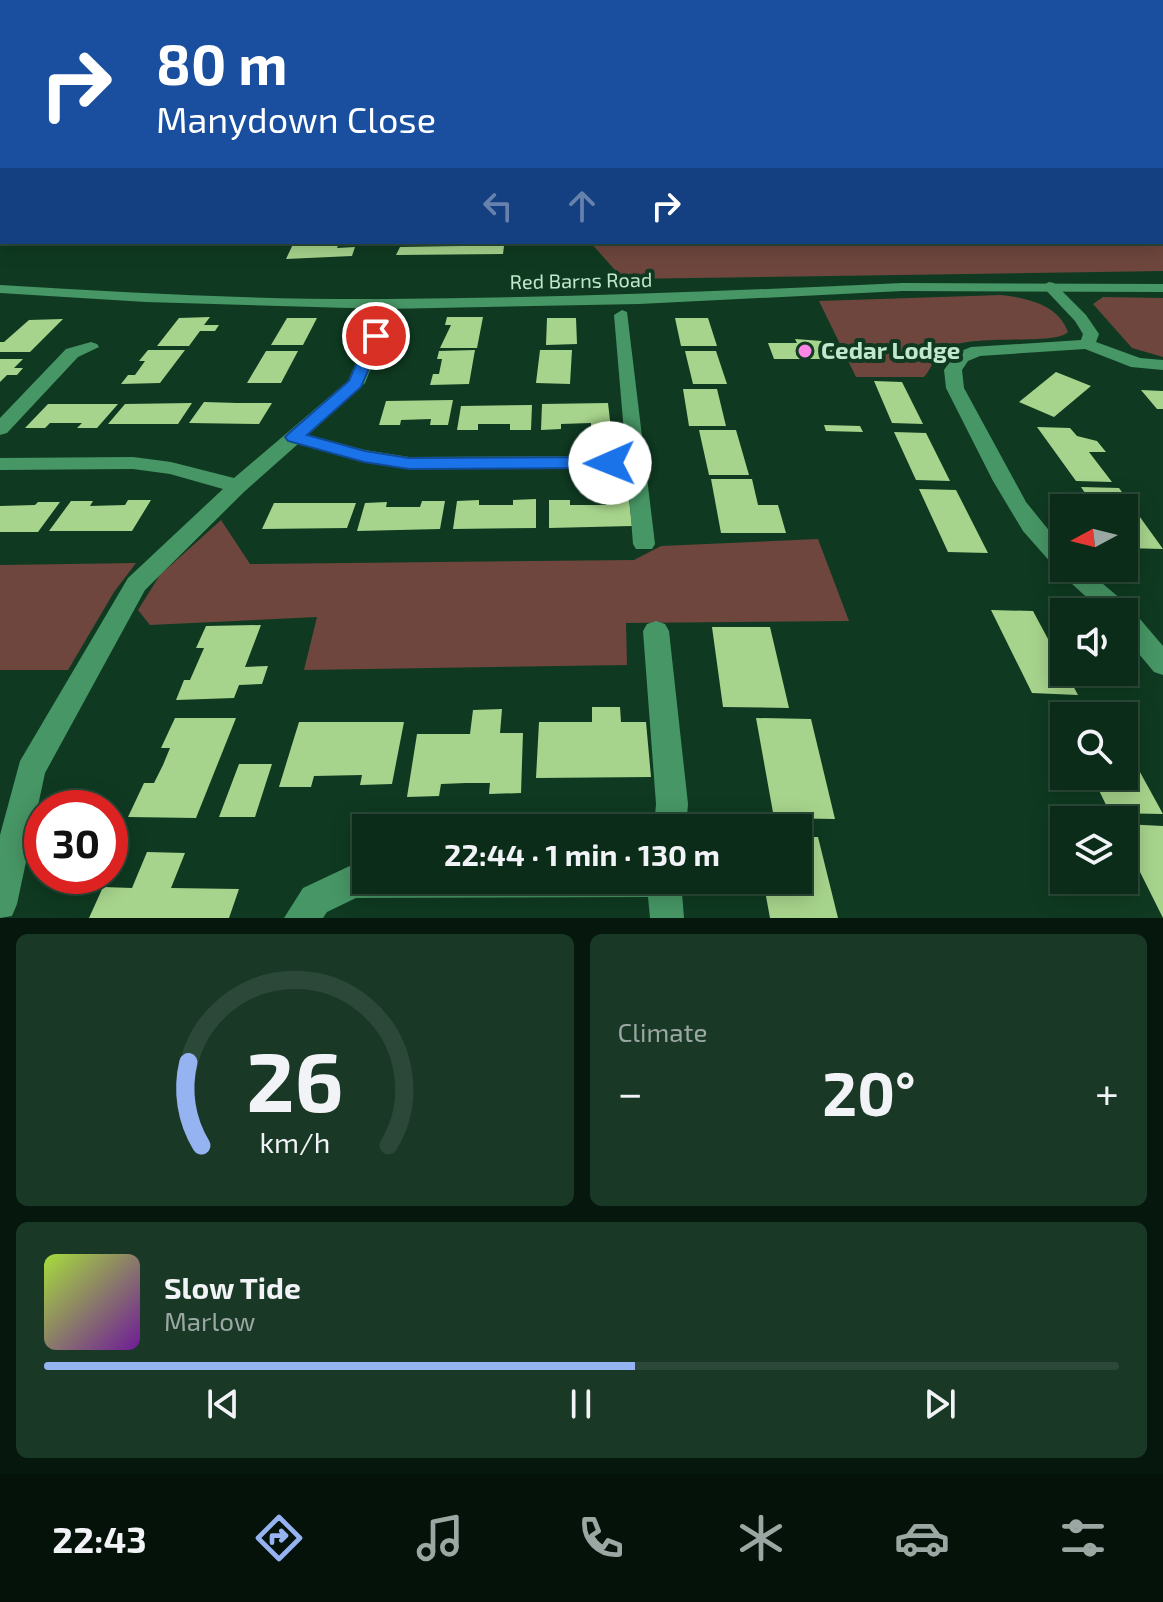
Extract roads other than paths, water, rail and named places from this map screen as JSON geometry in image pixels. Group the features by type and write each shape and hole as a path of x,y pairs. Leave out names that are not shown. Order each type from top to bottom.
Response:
{"street":[{"path":"1049,286 1081,318 1091,334 1087,344"},
{"name":"Red Barns Road","path":"0,289 160,299 389,304 639,300 902,287 1163,288"},
{"path":"0,904 7,843 31,771 136,584 238,486 356,383 389,304"},
{"path":"622,315 644,544"},
{"path":"1050,551 1021,509 955,388 953,370 962,357 977,351 1087,344 1137,363 1163,365"},
{"path":"0,429 72,353 91,347"},
{"path":"294,437 364,456 409,463 637,462"},
{"path":"0,464 133,463 171,468 238,486"},
{"path":"1085,582 1103,598"},
{"path":"656,631 671,814"},
{"path":"1138,635 1163,664"},
{"path":"301,918 315,900 352,882"},
{"path":"665,894 667,918"}],"place":[{"name":"Cedar Lodge","path":"805,351"}]}
